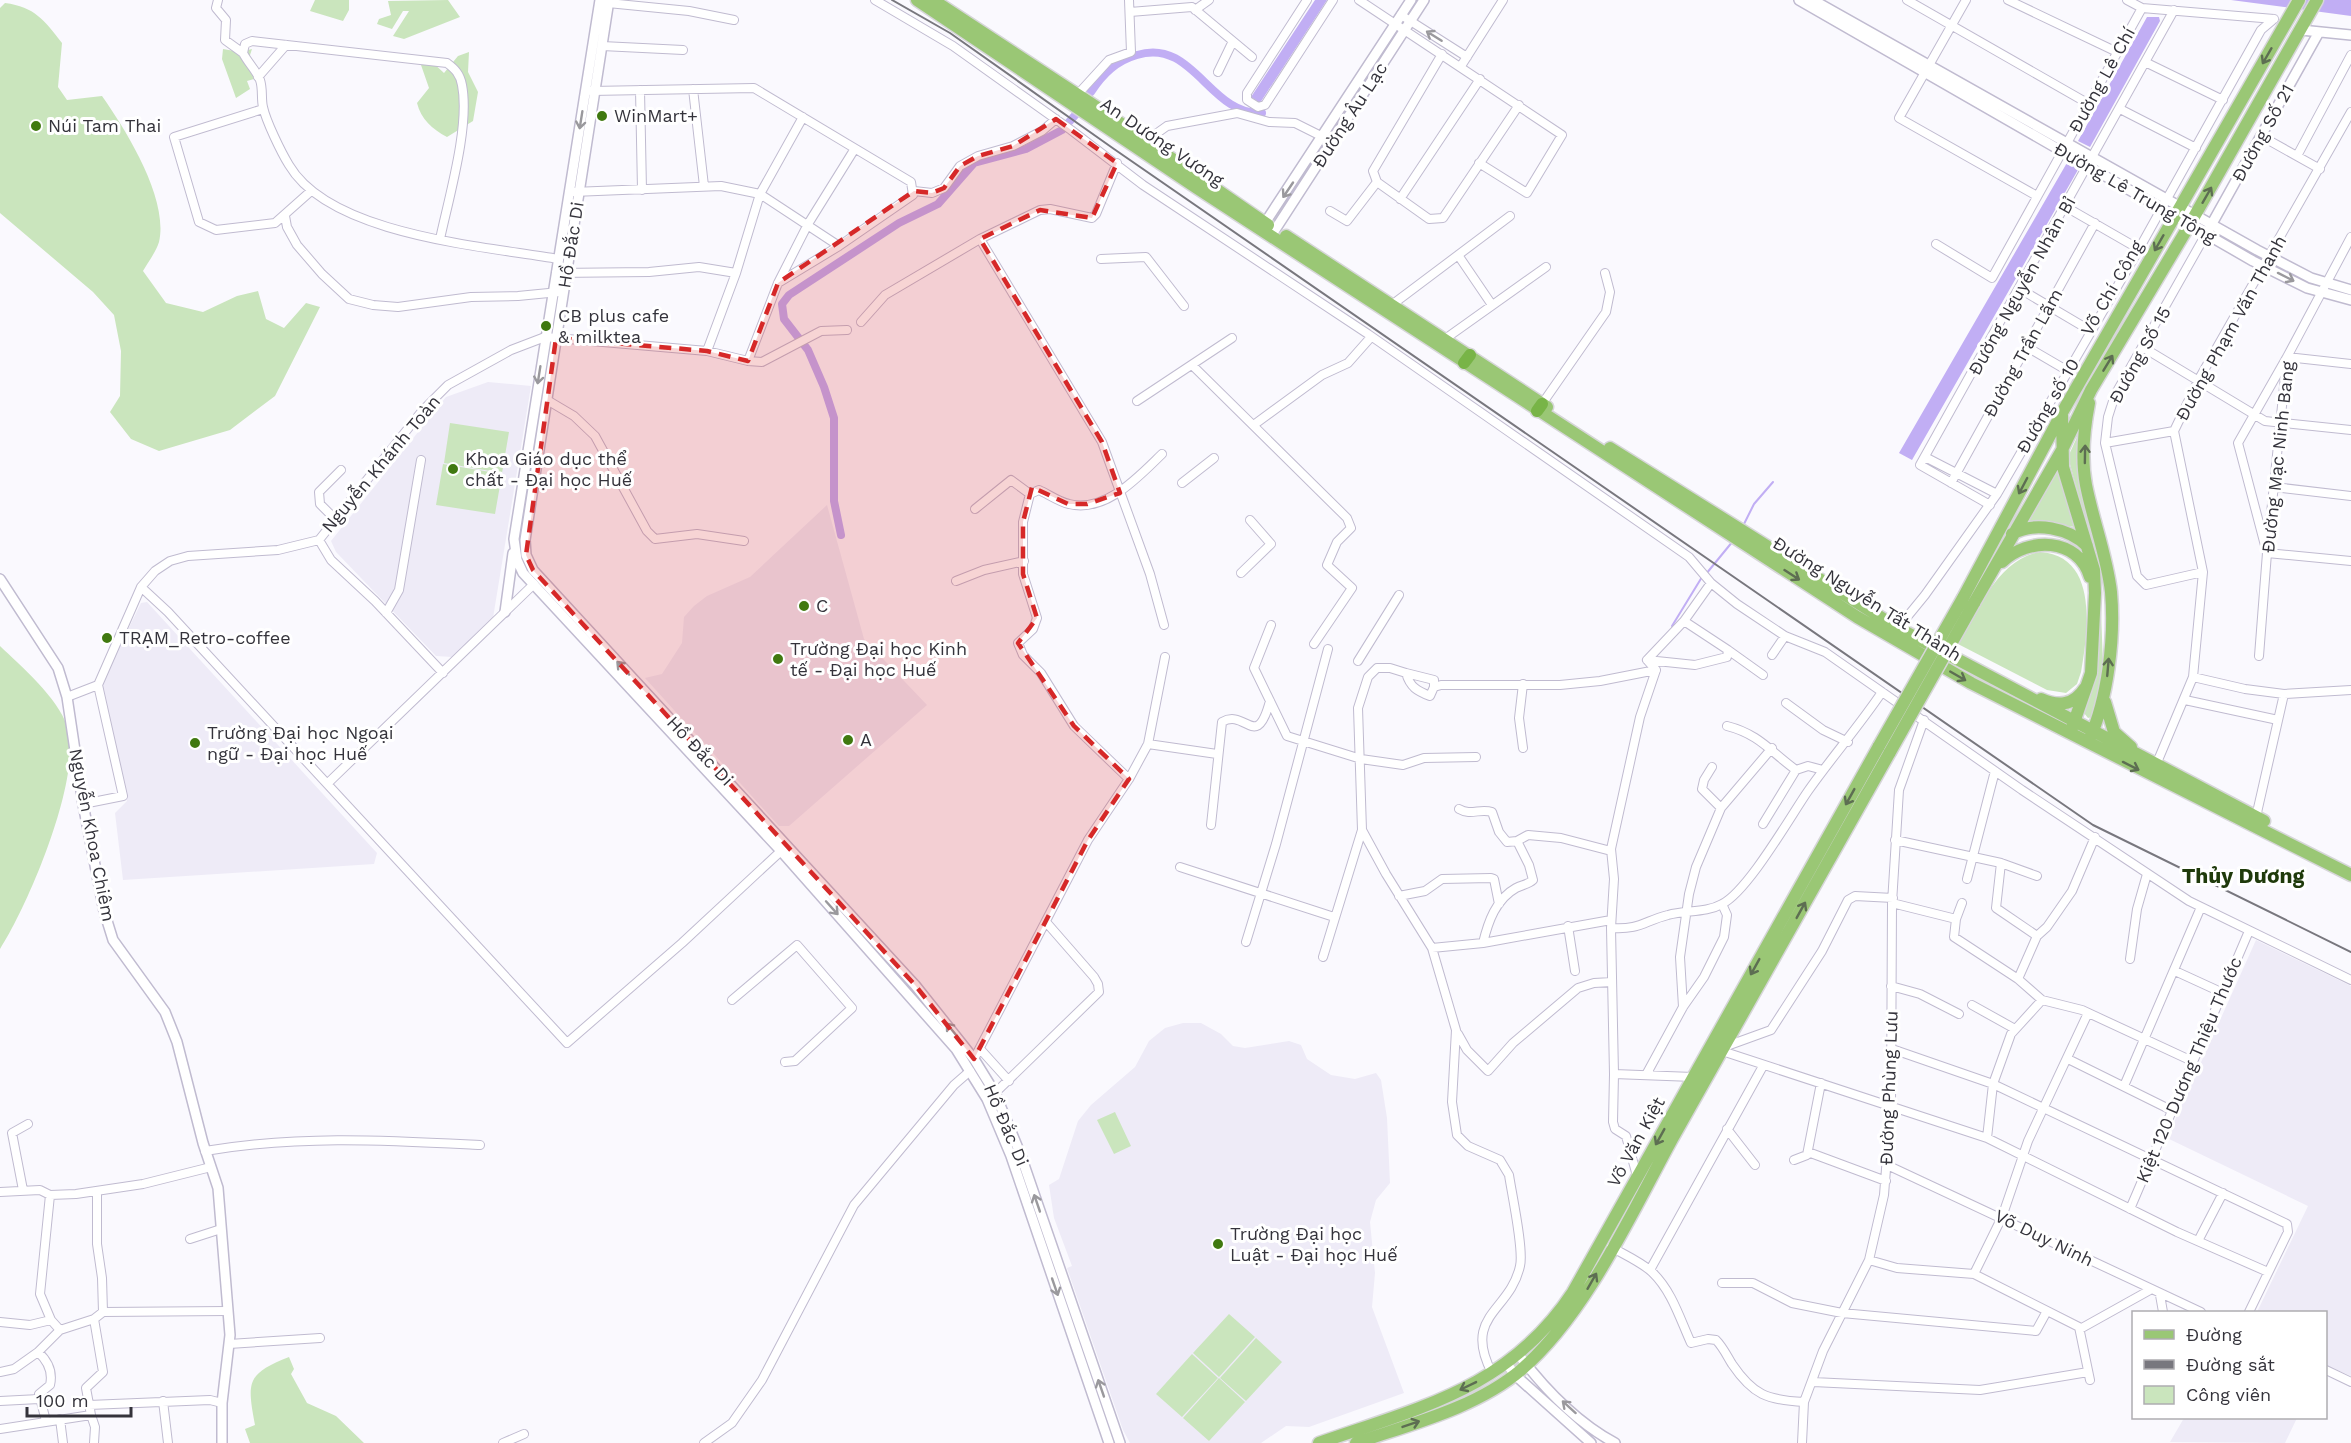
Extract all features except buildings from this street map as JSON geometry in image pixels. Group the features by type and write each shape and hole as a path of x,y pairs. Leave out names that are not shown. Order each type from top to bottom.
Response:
{"main road":[{"name":"Võ Chí Công","path":"1982,576 2017,531 2062,450 2091,390 2193,220 2317,0"},
{"name":"An Dương Vương","path":"925,1 1038,74 1268,230 1390,308"},
{"name":"Võ Chí Công","path":"1885,749 1982,576 2062,411 2298,2"},
{"name":"An Dương Vương","path":"1038,74 1078,94 1268,230"},
{"name":"Đường Nguyễn Tất Thành","path":"1390,308 1445,339 1467,359"},
{"name":"Đường Nguyễn Tất Thành","path":"1390,308 1746,539 1898,628 1977,671 2072,729"},
{"path":"2090,738 2109,671 2111,592 2085,471 2086,417 2091,390"},
{"path":"2062,411 2063,466 2094,570 2095,592 2090,679 2072,729"},
{"path":"2017,531 2032,528 2053,529 2065,532 2086,544 2097,559 2111,592"},
{"name":"Đường Nguyễn Tất Thành","path":"1746,539 1857,617 1940,665 2090,738 2160,768 2254,821 2351,869"},
{"path":"1982,576 2011,554 2044,543 2057,546 2079,558 2089,571 2095,592"},
{"path":"1977,671 2051,703 2062,704 2079,696 2090,679"},
{"path":"2104,694 2109,723 2120,740 2160,768"},
{"name":"Đường Nguyễn Tất Thành","path":"2090,738 2199,801 2254,821"},
{"name":"Võ Văn Kiệt","path":"1356,1443 1460,1405 1523,1360 1570,1316 1611,1247 1638,1176 1719,1049 1885,749"},
{"name":"Võ Văn Kiệt","path":"1523,1360 1563,1308 1620,1220 1699,1080"},
{"name":"Võ Văn Kiệt","path":"1319,1443 1429,1404 1492,1373 1511,1369"}],"street":[{"path":"218,0 216,8 226,20 225,40 243,53 258,77 263,109 290,166 311,191 349,213 440,239 558,260"},
{"path":"875,0 952,46 1189,217 1371,337 1699,566 1711,582 1737,604 1785,636 1825,652 1995,771 2147,874 2201,907 2351,980"},
{"path":"1078,94 1109,60 1131,52 1129,0"},
{"path":"1195,10 1209,0"},
{"path":"1306,0 1247,93 1247,100 1258,107 1264,105 1333,0"},
{"path":"1359,0 1467,57"},
{"name":"Đường Âu Lạc","path":"1268,230 1403,22 1411,0"},
{"name":"Đường Âu Lạc","path":"1321,149 1323,137 1403,22 1424,0"},
{"path":"1461,66 1503,0"},
{"path":"1814,0 1927,68"},
{"path":"1906,0 2089,104"},
{"path":"1966,0 1899,118 2037,196"},
{"path":"2008,0 2117,52"},
{"path":"2127,0 2142,8 2175,10"},
{"path":"606,1 689,10 734,20"},
{"name":"Hồ Đắc Di","path":"590,91 602,46 606,1"},
{"name":"Hồ Đắc Di","path":"521,557 564,292 574,192 606,1"},
{"path":"1802,1 1927,68"},
{"path":"1130,12 1191,8 1252,57"},
{"name":"Đường Lê Chí","path":"1936,244 1992,278 2142,8"},
{"name":"Đường số 10","path":"1898,628 1997,494 2139,249 2261,30 2274,19 2175,10"},
{"name":"Đường Nguyễn Nhân Bỉ","path":"1952,483 1920,465 2092,162 2175,10"},
{"path":"1403,22 1442,54 1562,135 1527,193 1479,163"},
{"path":"2301,29 2351,35"},
{"name":"Đường Số 21","path":"2209,229 2319,32"},
{"path":"243,53 245,44 252,41 447,63 457,71 462,83 464,106 440,239"},
{"path":"1218,72 1232,43"},
{"path":"258,77 286,45"},
{"path":"602,46 683,50"},
{"path":"1442,54 1372,171 1377,182 1429,219 1443,218 1518,105"},
{"path":"2297,156 2351,55"},
{"path":"2145,62 2223,100"},
{"name":"Đường Lê Trung Tông","path":"1927,68 2209,229 2264,266 2320,292 2351,300"},
{"path":"1400,199 1480,79"},
{"path":"590,91 754,88 911,183 914,190 913,195 839,246 778,283"},
{"path":"693,89 704,186"},
{"path":"640,90 642,190"},
{"path":"263,109 174,137 196,218 209,229 224,230 275,223 311,191"},
{"path":"2120,109 2196,148"},
{"name":"Đường Phạm Văn Thanh","path":"2160,768 2193,677 2204,572 2174,431 2199,379 2351,112"},
{"path":"1146,141 1167,126 1237,113 1269,122 1295,123 1323,137"},
{"path":"706,351 736,273 760,194 803,117"},
{"path":"914,190 932,193 944,188 960,166 978,156 1013,146 1058,121"},
{"path":"2261,136 2320,169"},
{"path":"748,361 778,283 808,224 854,150"},
{"path":"861,322 889,292 980,239 1040,210 1050,209 1082,217 1094,216 1117,163"},
{"path":"1330,211 1347,221 1377,182"},
{"path":"574,192 721,186 760,194 839,246"},
{"name":"Hồ Đắc Di","path":"554,600 523,573 521,557 514,539 552,292 574,192"},
{"path":"2066,207 2139,249"},
{"path":"285,216 287,227 297,245 322,274 349,298 373,305 398,307 471,297 564,292"},
{"path":"1390,308 1510,216"},
{"name":"Đường Trần Lãm","path":"1952,483 2095,223"},
{"name":"Đường Lê Trung Tông","path":"2209,229 2325,283 2351,290"},
{"name":"Đường Số 15","path":"2204,572 2146,585 2137,576 2105,442 2108,417 2115,395 2144,348 2209,229"},
{"name":"Đường Mạc Ninh Bang","path":"2259,656 2287,357 2351,237"},
{"path":"980,239 1102,442 1150,574 1164,625"},
{"path":"1458,255 1492,305"},
{"path":"1101,259 1146,257 1184,306"},
{"path":"556,273 650,272 699,267 736,273"},
{"path":"1445,339 1546,267"},
{"path":"1540,407 1606,312 1610,292 1605,273"},
{"path":"2020,289 2091,331"},
{"path":"545,337 706,351 762,362 825,330 847,330"},
{"name":"Nguyễn Khánh Toàn","path":"98,685 141,587 155,571 170,561 188,556 279,550 319,540 422,411 448,385 511,350 545,337"},
{"path":"1255,424 1322,375 1348,363 1371,337"},
{"path":"1137,401 1232,338"},
{"path":"2027,347 2068,371"},
{"path":"2144,348 2199,379 2265,421 2351,430"},
{"path":"2351,364 2287,357 2238,443 2267,553 2351,561"},
{"path":"1193,366 1255,424 1350,523 1351,528 1337,542 1327,565 1352,588 1314,644"},
{"path":"547,400 574,416 595,436 647,531 655,539 697,534 744,541"},
{"path":"2105,442 2174,431"},
{"path":"1030,494 1039,490 1068,504 1088,504 1120,493 1162,454"},
{"path":"1925,457 1997,494"},
{"path":"1182,483 1214,458"},
{"path":"386,613 399,590 421,460"},
{"path":"335,519 320,504 319,492 341,470"},
{"path":"975,510 1011,480 1030,494"},
{"path":"1952,483 1990,505"},
{"path":"2274,487 2351,496"},
{"path":"1030,494 1023,522 1023,574 1037,618 1033,630 1018,643 1023,655 1041,673 1074,726 1130,779"},
{"path":"1241,573 1271,544 1250,520"},
{"path":"505,612 514,539"},
{"path":"319,540 331,560 443,673"},
{"name":"Hồ Đắc Di","path":"521,557 554,600 915,985 974,1059 995,1093 1020,1153 1120,1443"},
{"path":"956,582 997,566 1024,561"},
{"name":"Nguyễn Khoa Chiêm","path":"0,579 58,668 67,697 83,804 104,911 113,940 165,1012 177,1042 205,1151 218,1188 229,1344 222,1403 222,1443"},
{"path":"1647,660 1684,621 1711,582"},
{"path":"328,783 534,584"},
{"path":"141,587 168,612 328,783 397,861 567,1043 682,943 781,851"},
{"path":"1358,661 1399,596"},
{"path":"1684,621 1763,675"},
{"path":"1271,625 1254,668 1287,735 1302,742 1361,759 1403,765 1424,758 1476,757"},
{"path":"1772,656 1785,636"},
{"path":"1246,942 1328,649"},
{"path":"1647,660 1695,665 1724,659 1727,657 1728,650"},
{"path":"974,1059 981,1050 1088,840 1130,779 1149,744 1165,657"},
{"path":"1647,660 1656,670"},
{"path":"1323,957 1362,830 1358,708 1368,677 1377,668 1390,668 1434,680 1430,696 1417,692 1409,683 1406,673"},
{"path":"1434,687 1600,681 1656,670"},
{"path":"1638,1176 1626,1136 1613,1126 1611,924 1614,879 1611,851 1640,717 1656,670"},
{"path":"2193,677 2245,689 2284,694 2351,690"},
{"path":"1523,684 1519,718 1523,748"},
{"path":"67,697 98,685 123,796 83,804"},
{"path":"1432,948 1483,942 1568,926 1611,924 1639,927 1668,915 1688,913 1722,904 1764,856 1823,770 1848,742 1882,692"},
{"path":"2254,821 2284,694"},
{"name":"Hồ Đắc Di","path":"644,697 956,1049 970,1071 987,1099 1011,1156 1108,1443"},
{"path":"2185,700 2278,720"},
{"path":"1211,825 1222,722 1231,719 1253,727 1261,725 1270,701"},
{"path":"1786,703 1823,730 1848,742"},
{"name":"Đường Phùng Lưu","path":"1802,1443 1804,1402 1823,1351 1869,1260 1886,1181 1891,1104 1893,901 1899,790 1924,720"},
{"path":"1727,726 1746,732 1772,748 1796,770"},
{"path":"1149,744 1217,754"},
{"path":"1683,1007 1680,957 1693,879 1721,808 1772,748"},
{"path":"1763,824 1796,770 1808,766 1823,770"},
{"path":"1712,767 1704,780 1702,789 1721,808"},
{"path":"1967,879 1995,771"},
{"path":"1459,809 1467,814 1490,811 1503,840 1517,841 1528,835 1561,838 1611,851"},
{"path":"1362,830 1399,896 1432,948 1462,1044 1488,1071 1513,1043 1578,988 1594,983 1612,982"},
{"path":"2018,980 2037,936 2047,927 2072,891 2095,837"},
{"path":"1895,840 2001,863 2037,876"},
{"path":"1483,942 1488,924 1499,904 1508,893 1533,880 1529,865 1517,841"},
{"path":"2001,863 1996,908 2037,936"},
{"path":"1180,867 1334,917"},
{"path":"2130,959 2137,909 2147,874"},
{"path":"1399,896 1425,891 1442,879 1491,878 1495,881 1499,904"},
{"path":"1719,1049 1771,1030 1822,951 1848,900 1855,896 1893,901 1956,919"},
{"path":"1962,903 1956,919 1954,937 2018,980 2042,1000 2088,1013 2192,1061"},
{"path":"1646,1075 1683,1007 1704,977 1724,937 1727,915 1722,904"},
{"path":"2124,1086 2201,907"},
{"path":"995,1093 1099,992 1094,977 1046,922"},
{"path":"1568,926 1575,971"},
{"name":"Kiệt 120 Dương Thiệu Thước","path":"2130,1209 2249,932"},
{"path":"732,1000 797,945 852,1008 795,1061 785,1062"},
{"path":"2175,971 2223,993"},
{"path":"1891,986 1920,994 1959,1014"},
{"path":"1987,1138 1994,1084 2015,1029 2042,1000"},
{"path":"1972,1005 2015,1029"},
{"path":"1974,1274 2002,1217 2023,1155 2088,1013"},
{"path":"1456,1030 1452,1102 1457,1134 1468,1146 1495,1157 1507,1168 1520,1250 1518,1273 1482,1333 1485,1359 1492,1373"},
{"path":"1719,1049 1763,1066 1891,1104 1987,1138 2130,1209 2268,1272"},
{"path":"1892,1049 1994,1084 2287,1224 2288,1232 2249,1311"},
{"path":"981,1050 1009,1081"},
{"path":"2068,1059 2171,1110"},
{"path":"1650,1270 1763,1066"},
{"path":"704,1443 732,1423 762,1380 854,1205 954,1085 970,1071"},
{"path":"1614,1074 1699,1080"},
{"path":"1794,1160 1805,1157 1808,1152 1821,1083"},
{"path":"23,1190 12,1134 28,1124"},
{"path":"1727,1129 1755,1165"},
{"path":"205,1151 258,1142 354,1138 480,1145"},
{"path":"1808,1152 1886,1181"},
{"name":"Võ Duy Ninh","path":"1887,1165 2002,1217 2160,1295 2199,1311"},
{"path":"0,1192 40,1190 50,1196 97,1191 143,1184 211,1167"},
{"path":"97,1191 97,1244 102,1278 103,1312"},
{"path":"2198,1241 2223,1193"},
{"path":"50,1196 40,1294 51,1320 60,1330"},
{"path":"190,1239 221,1230"},
{"path":"1611,1247 1650,1270 1673,1302 1691,1343 1708,1339 1716,1340 1745,1382 1757,1392 1780,1401 1804,1402"},
{"path":"1813,1382 1980,1390 2089,1376 2080,1329 2048,1311 1974,1274 1897,1268 1869,1260"},
{"path":"1722,1283 1753,1283 1792,1303 1842,1313 2036,1331 2048,1311"},
{"path":"2080,1329 2150,1290"},
{"path":"2160,1295 2163,1311"},
{"path":"0,1372 14,1369 38,1352 60,1330 94,1319 103,1312 228,1311"},
{"path":"94,1319 104,1369 101,1377 86,1388 95,1427 94,1443"},
{"path":"0,1322 30,1325 51,1320"},
{"path":"229,1344 320,1338"},
{"path":"38,1352 47,1360 51,1382 40,1391 39,1399 46,1421"},
{"path":"1523,1360 1547,1388 1599,1434 1614,1443"},
{"path":"1511,1369 1592,1443"},
{"path":"2327,1371 2351,1382"},
{"path":"0,1401 39,1399"},
{"path":"89,1405 210,1400 222,1403"},
{"path":"163,1401 168,1443"},
{"path":"0,1429 91,1415"},
{"path":"60,1419 63,1443"},
{"path":"503,1443 524,1434"}],"highlighted area":[{"path":"1056,119 1117,163 1092,218 1040,210 980,239 1102,442 1120,493 1087,504 1068,504 1032,487 1023,522 1023,574 1037,618 1018,643 1074,726 1129,779 1088,840 974,1059 915,985 533,570 526,555 556,338 707,351 748,361 778,283 914,191 932,193 944,188 960,166 978,156 1013,146"}],"shaded area":[{"path":"1315,0 1327,0 1260,103 1251,97"},
{"path":"2231,0 2351,0 2351,16"},
{"path":"2147,17 2159,17 2160,21 2090,147 2078,141"},
{"path":"2068,161 2079,168 1912,460 1899,453"},
{"name":"Khoa Giáo dục thể chất - Đại học Huế","path":"488,382 531,386 493,618 452,657 436,656 336,552 331,541 446,397"},
{"name":"Trường Đại học Kinh tế - Đại học Huế","path":"827,505 864,639 927,705 789,826 779,826 645,678 662,674 682,643 684,617 694,606 707,596 750,577"},
{"name":"Trường Đại học Ngoại ngữ - Đại học Huế","path":"147,602 377,853 374,864 123,880 115,813 127,801 101,685 141,603"},
{"path":"2256,940 2351,986 2351,1376 2327,1365 2327,1311 2257,1311 2308,1206 2167,1138"},
{"name":"Trường Đại học Luật - Đại học Huế","path":"1183,1023 1201,1023 1221,1034 1233,1046 1245,1048 1289,1041 1301,1045 1307,1059 1331,1075 1355,1079 1376,1073 1381,1080 1387,1118 1390,1183 1376,1200 1370,1222 1375,1273 1372,1307 1404,1393 1309,1427 1286,1426 1261,1443 1130,1443 1123,1430 1067,1268 1072,1266 1054,1218 1049,1185 1059,1179 1078,1121 1091,1105 1135,1067 1149,1041 1165,1028"},
{"path":"2183,1419 2297,1419 2285,1443 2170,1442"}],"green space":[{"path":"315,0 349,0 349,10 343,21 310,11"},
{"path":"448,0 460,17 404,39 393,36 409,11 403,11 392,29 377,24 379,19 391,15 388,1"},
{"path":"5,3 31,11 50,28 62,43 58,87 67,100 102,96 133,146 152,186 158,206 160,225 158,246 143,271 166,303 203,312 237,296 258,291 266,319 284,328 306,303 320,307 275,396 230,430 159,451 131,439 110,412 120,396 121,351 114,315 93,292 0,213 0,8"},
{"path":"223,49 240,52 252,49 249,58 254,70 254,79 247,81 250,89 236,98 222,59"},
{"path":"469,52 468,72 478,92 473,121 447,137 428,123 419,109 417,103 429,88 421,65 431,61 444,73 458,56"},
{"path":"450,423 509,432 502,473 444,463"},
{"path":"2080,435 2095,537 2092,538 2068,457"},
{"path":"443,464 502,474 495,514 436,505"},
{"path":"2057,471 2059,472 2076,527 2028,522"},
{"path":"2040,552 2059,557 2072,567 2081,581 2085,598 2086,637 2081,672 2077,684 2066,693 2047,690 1958,644 1982,602 2001,575 2025,557"},
{"path":"2100,584 2103,665 2101,688 2092,717 2088,718 2084,713 2090,697 2096,666"},
{"path":"0,646 56,704 67,726 70,748 68,775 50,839 25,903 0,949"},
{"path":"1115,1112 1131,1146 1114,1154 1097,1120"},
{"path":"1229,1314 1255,1337 1219,1377 1193,1353"},
{"path":"1256,1338 1282,1362 1246,1401 1220,1378"},
{"path":"1192,1354 1218,1378 1182,1417 1156,1394"},
{"path":"289,1357 294,1369 291,1374 307,1403 336,1416 364,1443 250,1443 245,1429 255,1425 251,1399 253,1381 264,1369"},
{"path":"1219,1378 1245,1402 1209,1441 1183,1418"}],"waterway":[{"path":"1091,92 1100,79 1116,65 1137,55 1156,52 1173,57 1187,66 1228,103 1244,111 1262,113"},
{"path":"841,535 834,501 834,418 808,350 784,319 782,304 789,295 899,223 938,204 974,163 1026,149 1062,130 1077,113"},
{"path":"1743,526 1754,504 1773,482"},
{"path":"1706,574 1733,541"},
{"path":"1672,626 1702,577"}],"railway":[{"path":"892,0 950,33 1114,149 2093,825 2351,952"}],"place":[{"name":"WinMart+","path":"602,116"},
{"name":"Núi Tam Thai","path":"36,126"},
{"name":"CB plus cafe & milktea","path":"546,326"},
{"name":"Khoa Giáo dục thể chất - Đại học Huế","path":"453,469"},
{"name":"C","path":"804,606"},
{"name":"TRẠM_Retro-coffee","path":"107,638"},
{"name":"Trường Đại học Kinh tế - Đại học Huế","path":"778,659"},
{"name":"A","path":"848,740"},
{"name":"Trường Đại học Ngoại ngữ - Đại học Huế","path":"195,743"},
{"name":"Trường Đại học Luật - Đại học Huế","path":"1218,1244"}],"district":[{"name":"Thủy Dương","path":"2243,876"}]}
